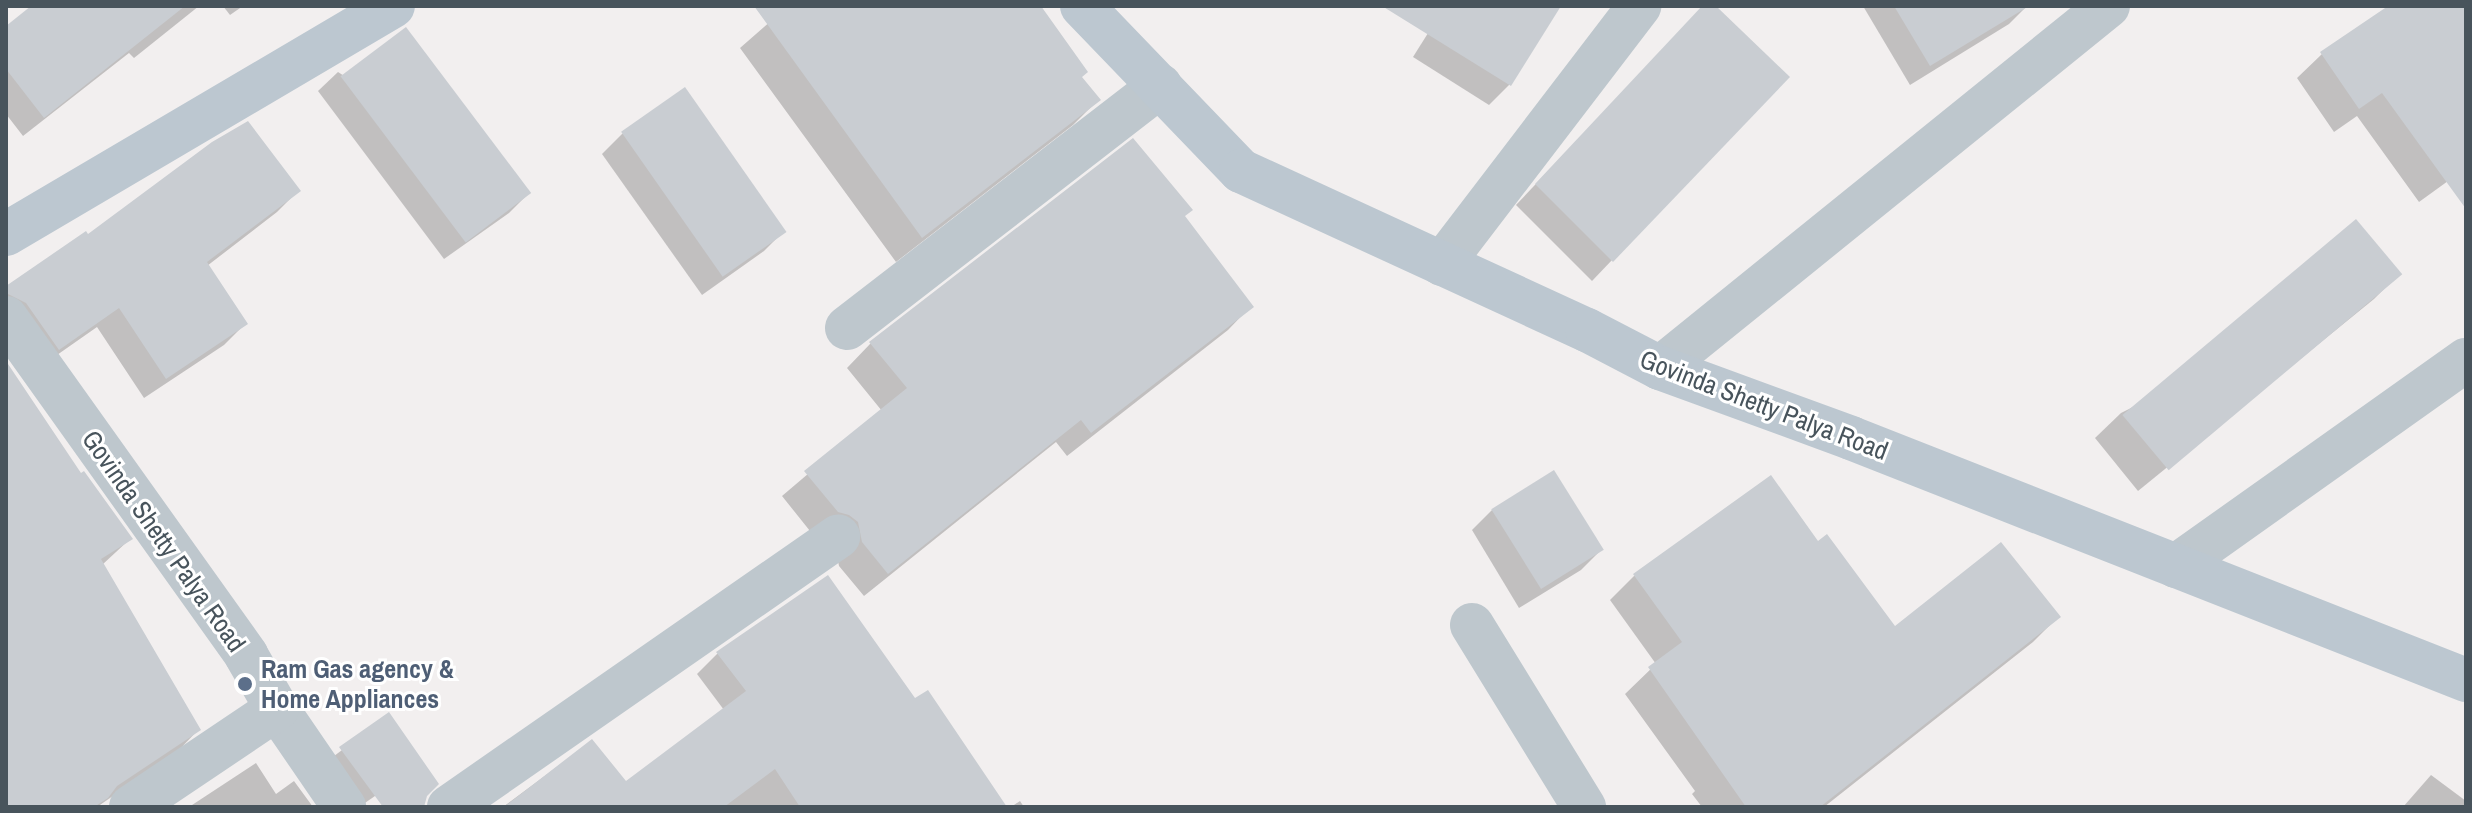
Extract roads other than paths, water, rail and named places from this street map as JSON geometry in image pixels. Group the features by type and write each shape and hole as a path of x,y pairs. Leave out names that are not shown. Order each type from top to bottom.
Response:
{"street":[{"path":"6,234 393,6"},
{"name":"Govinda Shetty Palya Road","path":"1082,6 1241,171 1660,368 2466,680"},
{"path":"1442,264 1639,6"},
{"path":"1660,368 2093,10"},
{"path":"847,328 1160,86"},
{"name":"Govinda Shetty Palya Road","path":"6,318 246,655 277,709 344,807"},
{"path":"2176,566 2466,360"},
{"path":"449,807 838,537"},
{"path":"1472,625 1584,807"},
{"path":"131,807 277,709"}],"place":[{"name":"Ram Gas agency & Home Appliances","path":"245,684"}]}
